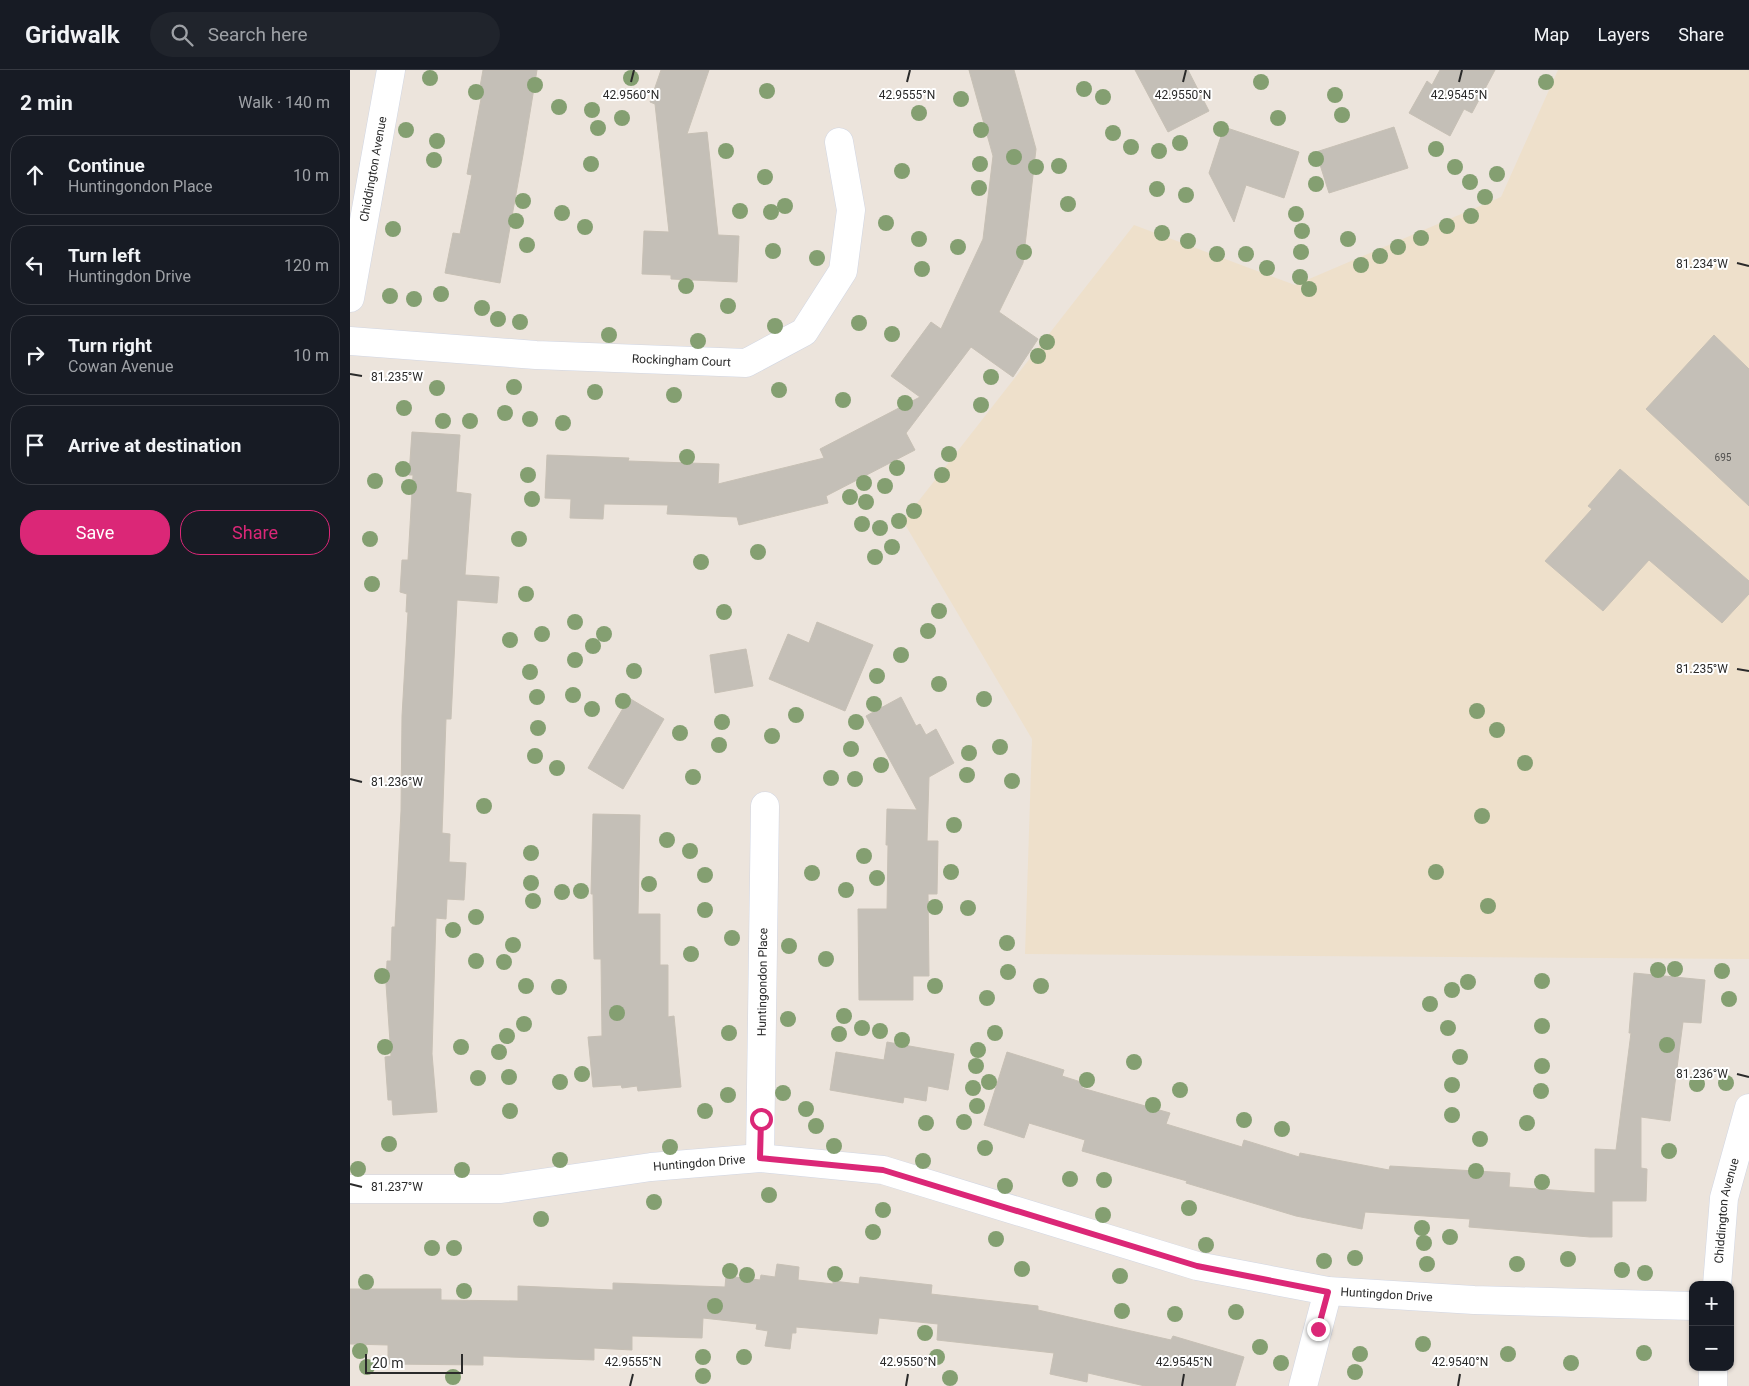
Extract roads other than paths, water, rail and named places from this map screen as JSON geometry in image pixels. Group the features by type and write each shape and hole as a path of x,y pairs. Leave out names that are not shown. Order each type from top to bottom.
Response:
{"street":[{"name":"Chiddington Avenue","path":"350,298 391,70"},
{"name":"Rockingham Court","path":"350,341 536,355 746,363 804,332 843,271 851,210 839,142"},
{"name":"Huntingondon Place","path":"760,1158 766,806"},
{"name":"Chiddington Avenue","path":"1717,1281 1724,1198 1749,1108"},
{"name":"Huntingdon Drive","path":"350,1189 501,1189 651,1167 760,1158 883,1170 1197,1266 1328,1292 1474,1300 1689,1306"},
{"path":"1304,1386 1328,1292"},
{"path":"1713,1386 1714,1371"}]}
